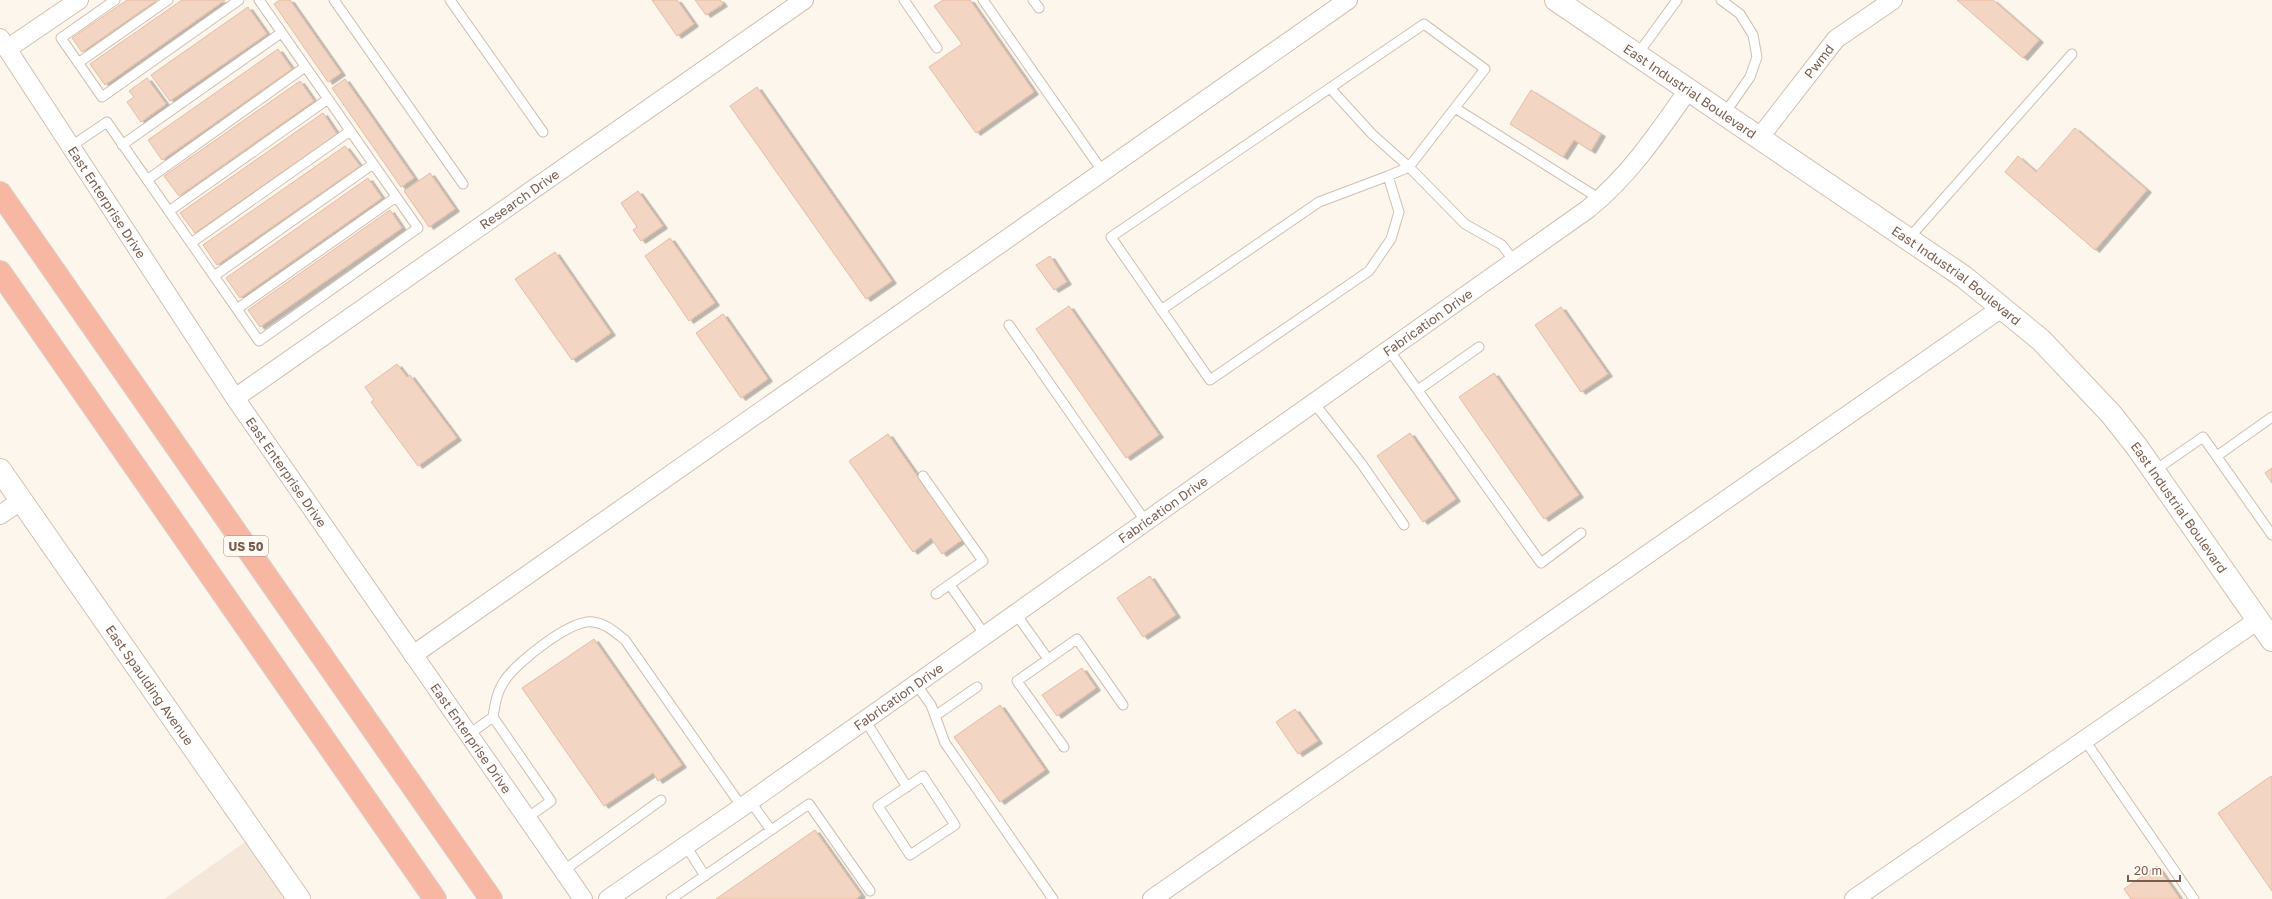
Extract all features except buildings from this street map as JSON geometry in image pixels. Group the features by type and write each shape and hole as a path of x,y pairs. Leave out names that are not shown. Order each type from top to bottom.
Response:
{"highway":[{"name":"US 50","path":"0,193 491,899"},
{"path":"0,272 435,899"}],"street":[{"path":"4,43 79,0"},
{"name":"Research Drive","path":"235,398 804,0"},
{"path":"413,655 1348,0"},
{"name":"East Industrial Boulevard","path":"1556,0 1909,238 2003,307 2075,374 2111,414 2154,471 2272,640"},
{"name":"Pwmd","path":"1760,137 1836,39 1893,0"},
{"name":"East Enterprise Drive","path":"4,43 70,147 235,398 583,899"},
{"name":"Fabrication Drive","path":"608,899 985,636 1600,199 1623,176 1648,147 1688,90"},
{"path":"1152,899 2003,307"},
{"name":"East Spaulding Avenue","path":"0,470 299,899"},
{"path":"0,515 22,500"},
{"path":"1854,899 2258,620"}],"lane":[{"path":"115,0 61,38 102,98 239,0"},
{"path":"78,63 168,0"},
{"path":"70,147 107,122 259,341 418,228 259,0"},
{"path":"334,0 463,184"},
{"path":"450,0 543,132"},
{"path":"904,0 937,48"},
{"path":"983,0 1103,172"},
{"path":"1033,0 1039,8"},
{"path":"1637,55 1677,0"},
{"path":"1721,0 1740,14 1753,35 1757,56 1750,77 1725,113"},
{"path":"1161,310 1319,202 1409,167 1485,69 1424,24 1111,237 1161,310 1210,380 1369,271 1391,239 1399,212 1388,176"},
{"path":"122,145 281,33"},
{"path":"1909,238 2072,54"},
{"path":"147,180 305,67"},
{"path":"1330,88 1372,134 1409,167 1465,224 1502,245 1514,261"},
{"path":"169,211 328,99"},
{"path":"1455,108 1600,199"},
{"path":"191,244 350,131"},
{"path":"214,276 373,164"},
{"path":"237,309 396,197"},
{"path":"1009,325 1146,522"},
{"path":"1418,390 1479,347"},
{"path":"1389,350 1541,563 1581,533"},
{"path":"1314,403 1361,463 1404,525"},
{"path":"2217,456 2272,417"},
{"path":"2154,471 2203,437 2272,535"},
{"path":"923,476 983,561 936,594"},
{"path":"950,585 985,636"},
{"path":"1016,614 1048,659"},
{"path":"527,818 551,801 493,718 495,700 505,680 519,663 566,628 592,622 611,629 625,640 746,804 771,830"},
{"path":"1064,747 1017,680 1077,639 1123,705"},
{"path":"916,684 931,705 945,743 1054,899"},
{"path":"935,716 977,687"},
{"path":"468,735 493,718"},
{"path":"865,720 907,787"},
{"path":"2084,740 2194,899"},
{"path":"924,776 955,825 910,855 878,806 907,787 924,776"},
{"path":"563,871 661,800"},
{"path":"671,899 809,804 870,891"},
{"path":"686,846 705,876"}],"shaded area":[{"path":"255,835 299,899 164,899"}]}
